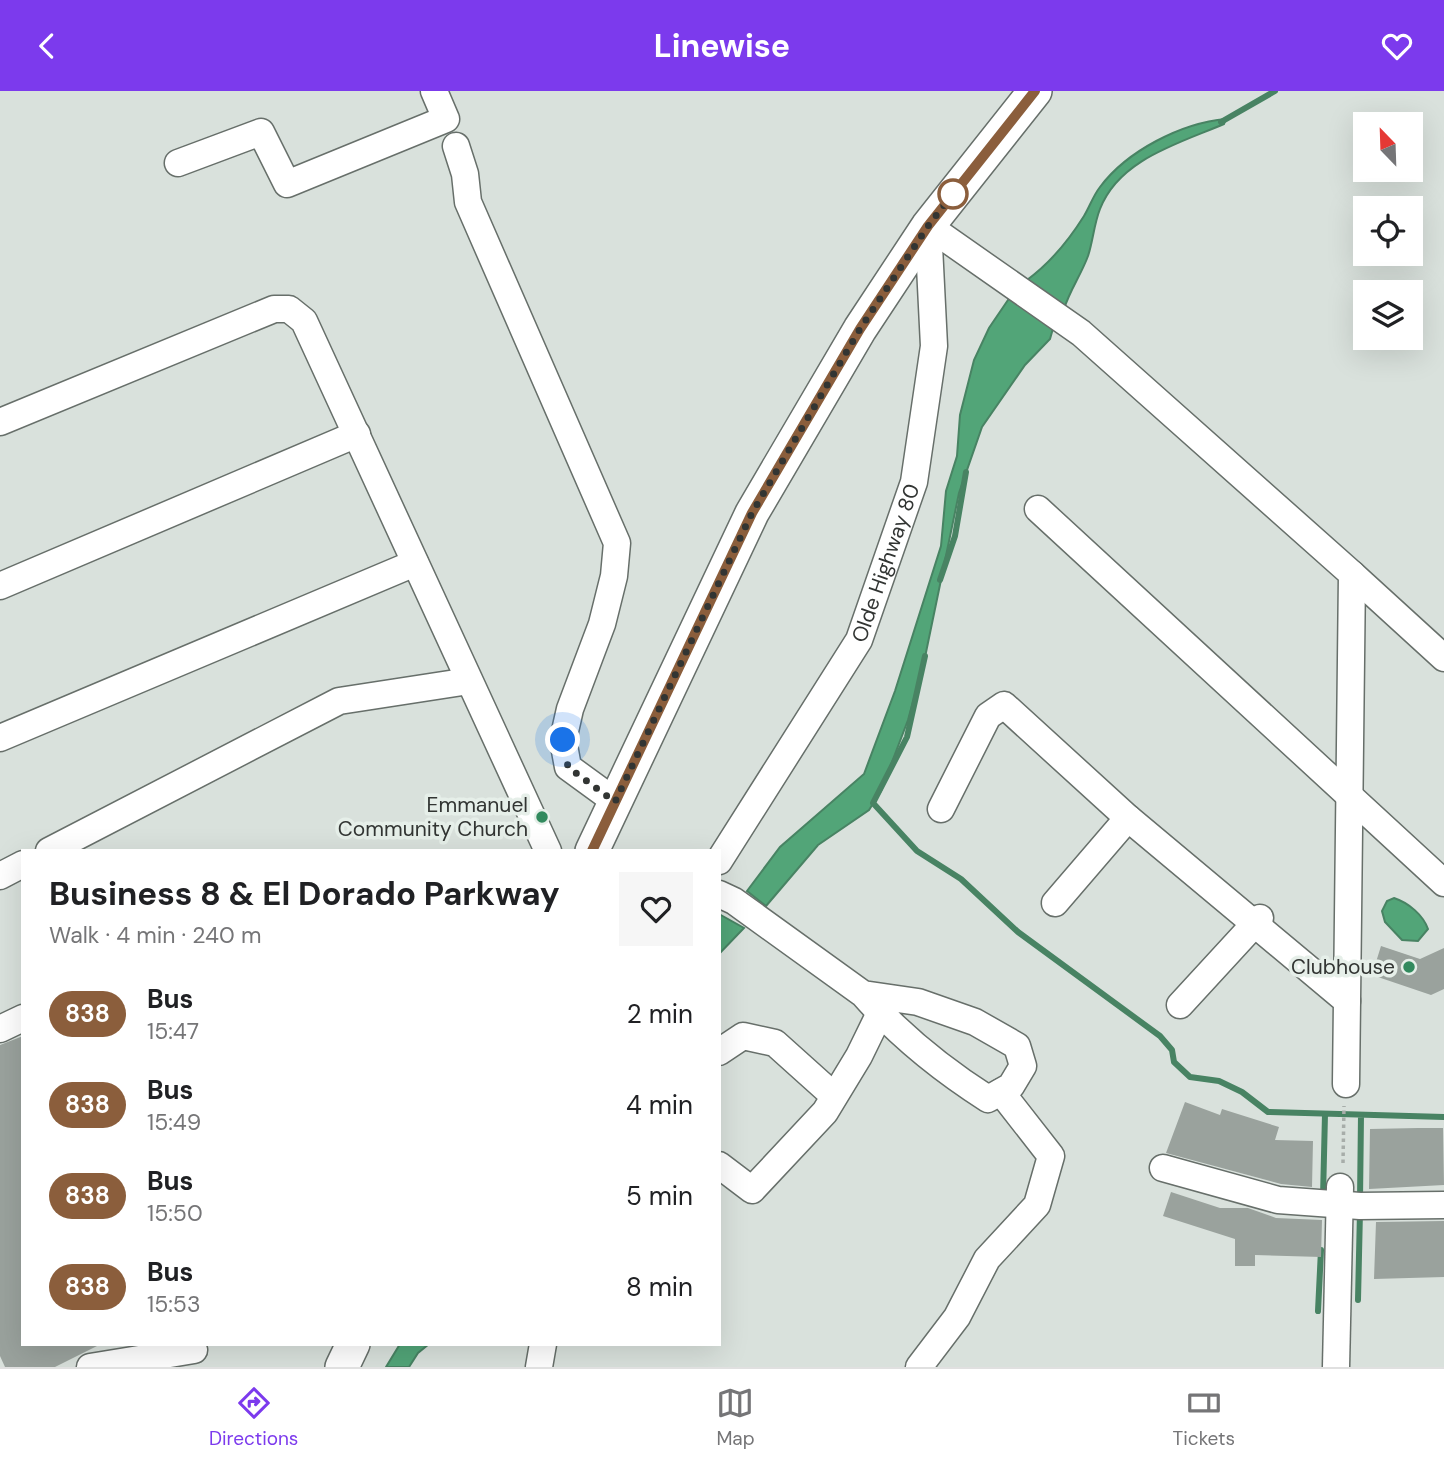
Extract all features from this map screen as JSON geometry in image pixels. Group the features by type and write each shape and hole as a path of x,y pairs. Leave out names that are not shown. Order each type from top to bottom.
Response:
{"main road":[{"path":"593,849 752,513 860,329 928,226 1035,91"},
{"path":"342,1367 352,1346"}],"street":[{"path":"178,163 261,132 287,184 446,119 434,91"},
{"path":"456,146 465,174 468,202 617,543 614,576 603,624 570,709 563,740 568,767 615,802"},
{"path":"928,226 1086,337 1444,658"},
{"name":"Olde Highway 80","path":"721,858 859,640 914,482 934,346 928,226"},
{"path":"0,422 274,309 289,309 304,321 547,849"},
{"path":"0,586 358,434"},
{"path":"1038,509 1444,883"},
{"path":"0,738 415,563"},
{"path":"1345,1090 1352,574"},
{"path":"54,849 339,701 469,681"},
{"path":"942,809 988,716 1004,705 1128,818 1257,922 1347,1001"},
{"path":"1055,903 1128,818"},
{"path":"0,876 21,865"},
{"path":"736,904 872,1004 897,1032 955,1078 988,1098 1012,1086 1023,1066 1017,1046 975,1023 918,1002 872,1004"},
{"path":"1180,1005 1257,922"},
{"path":"721,1167 752,1190 825,1112 834,1097 872,1004"},
{"path":"0,1029 21,1019"},
{"path":"721,1051 743,1036 775,1043 834,1097"},
{"path":"919,1367 957,1317 987,1259 1037,1205 1051,1156 1001,1092"},
{"path":"1163,1168 1278,1201 1341,1184 1444,1205"},
{"path":"1336,1367 1341,1184"},
{"path":"539,1367 543,1346"},
{"path":"90,1367 196,1354"}],"path":[{"path":"1341,1184 1345,1090"}],"shaded area":[{"path":"1226,119 1224,124 1153,155 1121,177 1100,209 1088,256 1064,309 1027,280 1044,266 1065,242 1100,187 1125,162 1173,133 1191,126"},
{"path":"1010,297 1054,325 1050,339 1025,365 982,427 959,493 924,662 908,720 881,791 869,810 818,845 766,906 747,891 780,847 864,774 895,691 941,546 946,491 957,456 960,415 974,360 989,328"},
{"path":"1394,898 1415,910 1426,924 1428,929 1418,941 1402,940 1385,922 1382,911 1387,901"},
{"path":"721,915 744,928 721,952"},
{"path":"399,1346 427,1346 409,1367 386,1367"}],"building":[{"name":"Clubhouse","path":"1381,946 1420,959 1444,948 1444,989 1431,995 1372,975"},
{"path":"21,1037 21,1346 97,1346 55,1367 5,1367 0,1356 0,1045"},
{"path":"1185,1102 1220,1115 1222,1109 1279,1127 1275,1140 1313,1141 1312,1187 1281,1184 1166,1153"},
{"path":"1443,1128 1444,1185 1369,1189 1370,1129"},
{"path":"1171,1192 1220,1208 1248,1208 1276,1218 1322,1220 1321,1257 1255,1255 1255,1266 1235,1266 1235,1239 1163,1216"},
{"path":"1444,1221 1444,1277 1374,1279 1376,1222"}],"waterway":[{"path":"1221,122 1275,91"},
{"path":"940,580 955,536 966,472"},
{"path":"925,656 907,737 873,803 917,851 961,879 1018,932 1160,1036 1172,1050 1174,1062 1190,1077 1219,1081 1242,1092 1268,1112 1444,1117"},
{"path":"1323,1197 1325,1114"},
{"path":"1360,1200 1361,1115"},
{"path":"1358,1300 1360,1211"},
{"path":"1318,1311 1321,1250"}],"bus line":[{"name":"838","path":"593,849 752,513 860,329 928,226 1035,91"}],"place":[{"name":"Emmanuel Community Church","path":"542,817"},
{"name":"Clubhouse","path":"1409,967"}],"route":[{"path":"563,740 568,767 615,802 752,513 860,329 928,226 958,187 953,194"}]}
